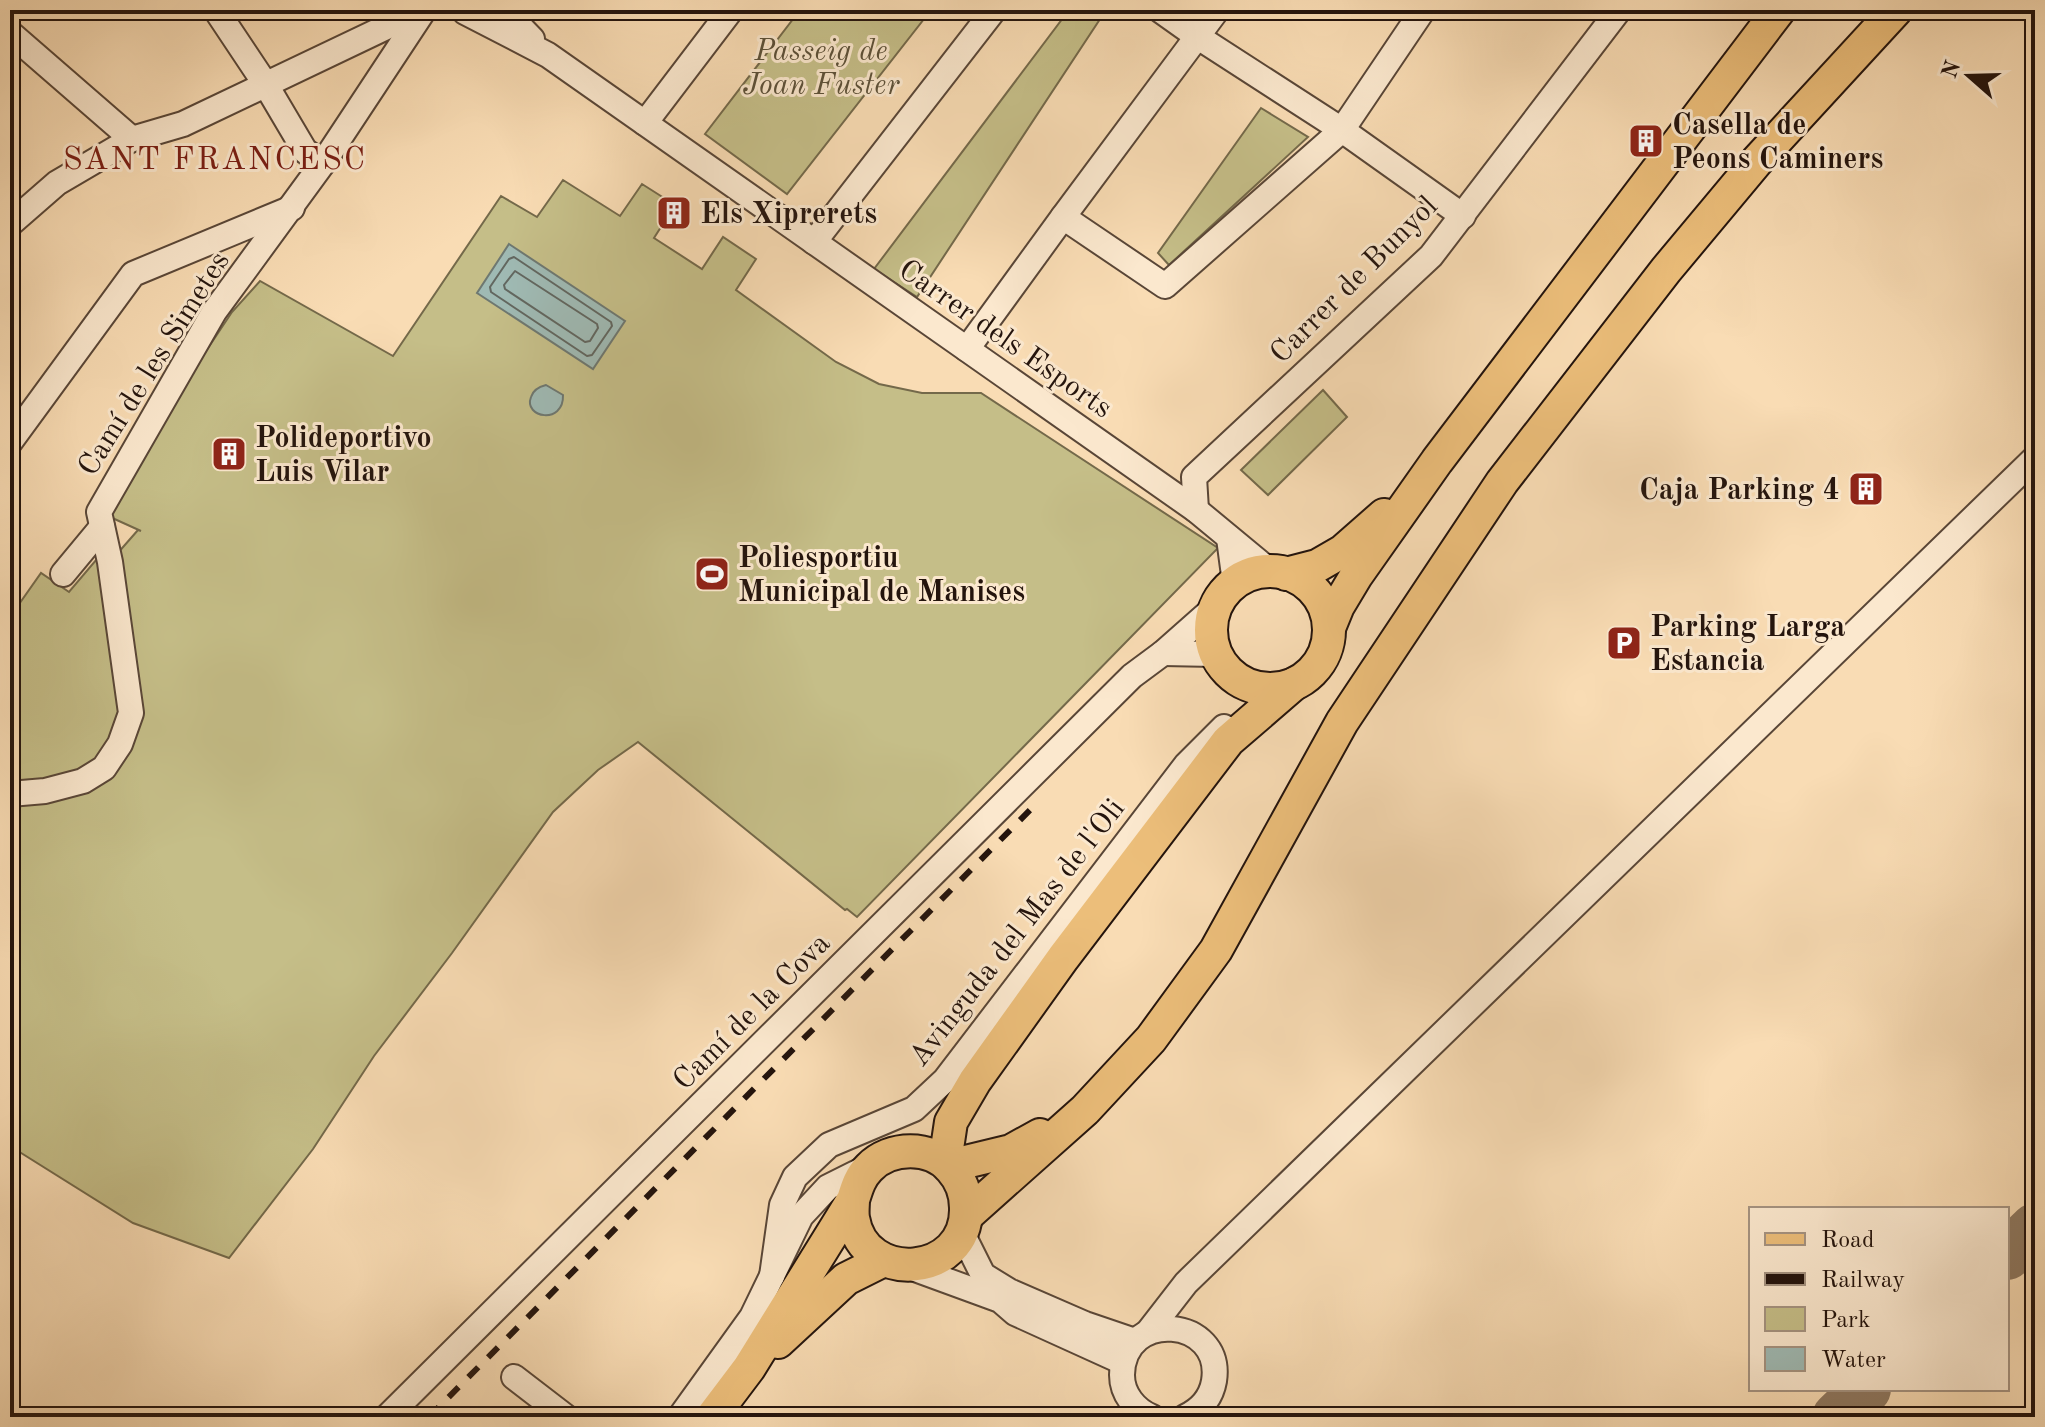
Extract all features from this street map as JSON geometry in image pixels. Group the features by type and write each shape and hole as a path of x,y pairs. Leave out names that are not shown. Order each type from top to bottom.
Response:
{"main road":[{"path":"1746,52 1773,10"},
{"path":"1329,628 1356,576 1437,461 1779,10"},
{"path":"749,1368 846,1279 896,1263 924,1264 952,1247 964,1224 1085,1110 1151,1039 1216,950 1342,722 1502,482 1676,258 1757,161 1896,10"},
{"path":"1229,730 1223,665 1210,631 1225,595 1247,576 1317,566 1343,551 1437,461"},
{"path":"1223,665 1247,684 1261,689 1276,688 1304,680 1324,656 1329,628 1326,612 1313,588 1278,573"},
{"path":"947,1164 951,1122 975,1081 1063,958 1229,730 1294,684"},
{"path":"712,1417 749,1368 853,1200 859,1181 871,1166 899,1151 975,1081"},
{"path":"947,1164 1011,1151 1085,1110"},
{"path":"899,1151 931,1155 947,1164 960,1181 966,1198 964,1224"},
{"path":"853,1200 853,1218 859,1235 870,1250 896,1263"}],"street":[{"path":"216,10 305,151 323,163"},
{"path":"10,224 57,183 132,139 183,124 423,10"},
{"name":"Camí de les Simetes","path":"63,574 100,520 214,312 292,208 423,10"},
{"name":"Carrer dels Esports","path":"504,10 548,55"},
{"path":"645,123 731,10"},
{"path":"814,242 994,10"},
{"path":"1160,10 1342,130 1463,216"},
{"path":"967,349 1217,10"},
{"path":"1063,217 1165,286 1342,130 1423,10"},
{"name":"Carrer de Bunyol","path":"1196,510 1194,477 1431,256 1619,10"},
{"name":"Carrer dels Esports","path":"460,11 548,55 1196,510 1278,573"},
{"path":"10,33 132,139"},
{"path":"13,432 133,274 292,208"},
{"path":"1137,1414 1126,1394 1122,1378 1136,1345 1186,1283 2035,458"},
{"path":"10,794 45,791 83,781 104,768 120,744 131,713 110,562 100,520"},
{"path":"1225,595 1229,538"},
{"name":"Camí de la Cova","path":"387,1417 1132,676 1163,653 1225,595"},
{"path":"1163,653 1223,665"},
{"name":"Avinguda del Mas de l'Oli","path":"772,1276 782,1205 795,1177 829,1145 914,1109 945,1080 1186,765 1229,730"},
{"name":"Avinguda del Mas de l'Oli","path":"680,1417 752,1317 801,1216 828,1187 871,1166"},
{"path":"964,1224 983,1275 1009,1291 1136,1345"},
{"path":"896,1263 1000,1300 1015,1313 1136,1345 1162,1328 1190,1332 1212,1356 1215,1372 1213,1388 1205,1403 1191,1416"},
{"path":"1186,1283 1190,1332"},
{"path":"514,1377 566,1417"}],"green space":[{"name":"Passeig de Joan Fuster","path":"800,10 931,10 787,194 705,134"},
{"path":"1069,10 1106,10 917,297 874,269"},
{"path":"1261,108 1308,137 1169,265 1158,253"},
{"path":"563,180 620,216 642,184 675,205 654,238 702,269 723,237 756,259 736,290 836,362 879,384 922,393 981,393 1218,548 857,917 638,742 598,770 553,812 374,1056 313,1149 229,1258 133,1223 10,1146 10,617 41,573 69,592 102,553 110,562 138,530 141,531 99,512 232,312 260,281 393,356 501,196 537,217"},
{"path":"1323,390 1347,417 1268,495 1241,470"}],"water":[{"path":"509,244 625,321 593,369 477,293"},
{"path":"546,385 563,395 562,405 551,414 538,414 530,404 531,397 538,388"}],"taxiway":[{"path":"2009,1253 2035,1228"},
{"path":"1837,1417 1864,1391"}],"railway":[{"path":"429,1417 1034,806"}],"place":[{"name":"Casella de Peons Caminers","path":"1646,141"},
{"name":"Els Xiprerets","path":"674,213"},
{"name":"Polideportivo Luis Vilar","path":"229,454"},
{"name":"Caja Parking 4","path":"1866,489"},
{"name":"Poliesportiu Municipal de Manises","path":"712,574"},
{"name":"Parking Larga Estancia","path":"1624,643"}],"district":[{"name":"SANT FRANCESC","path":"215,158"}]}
